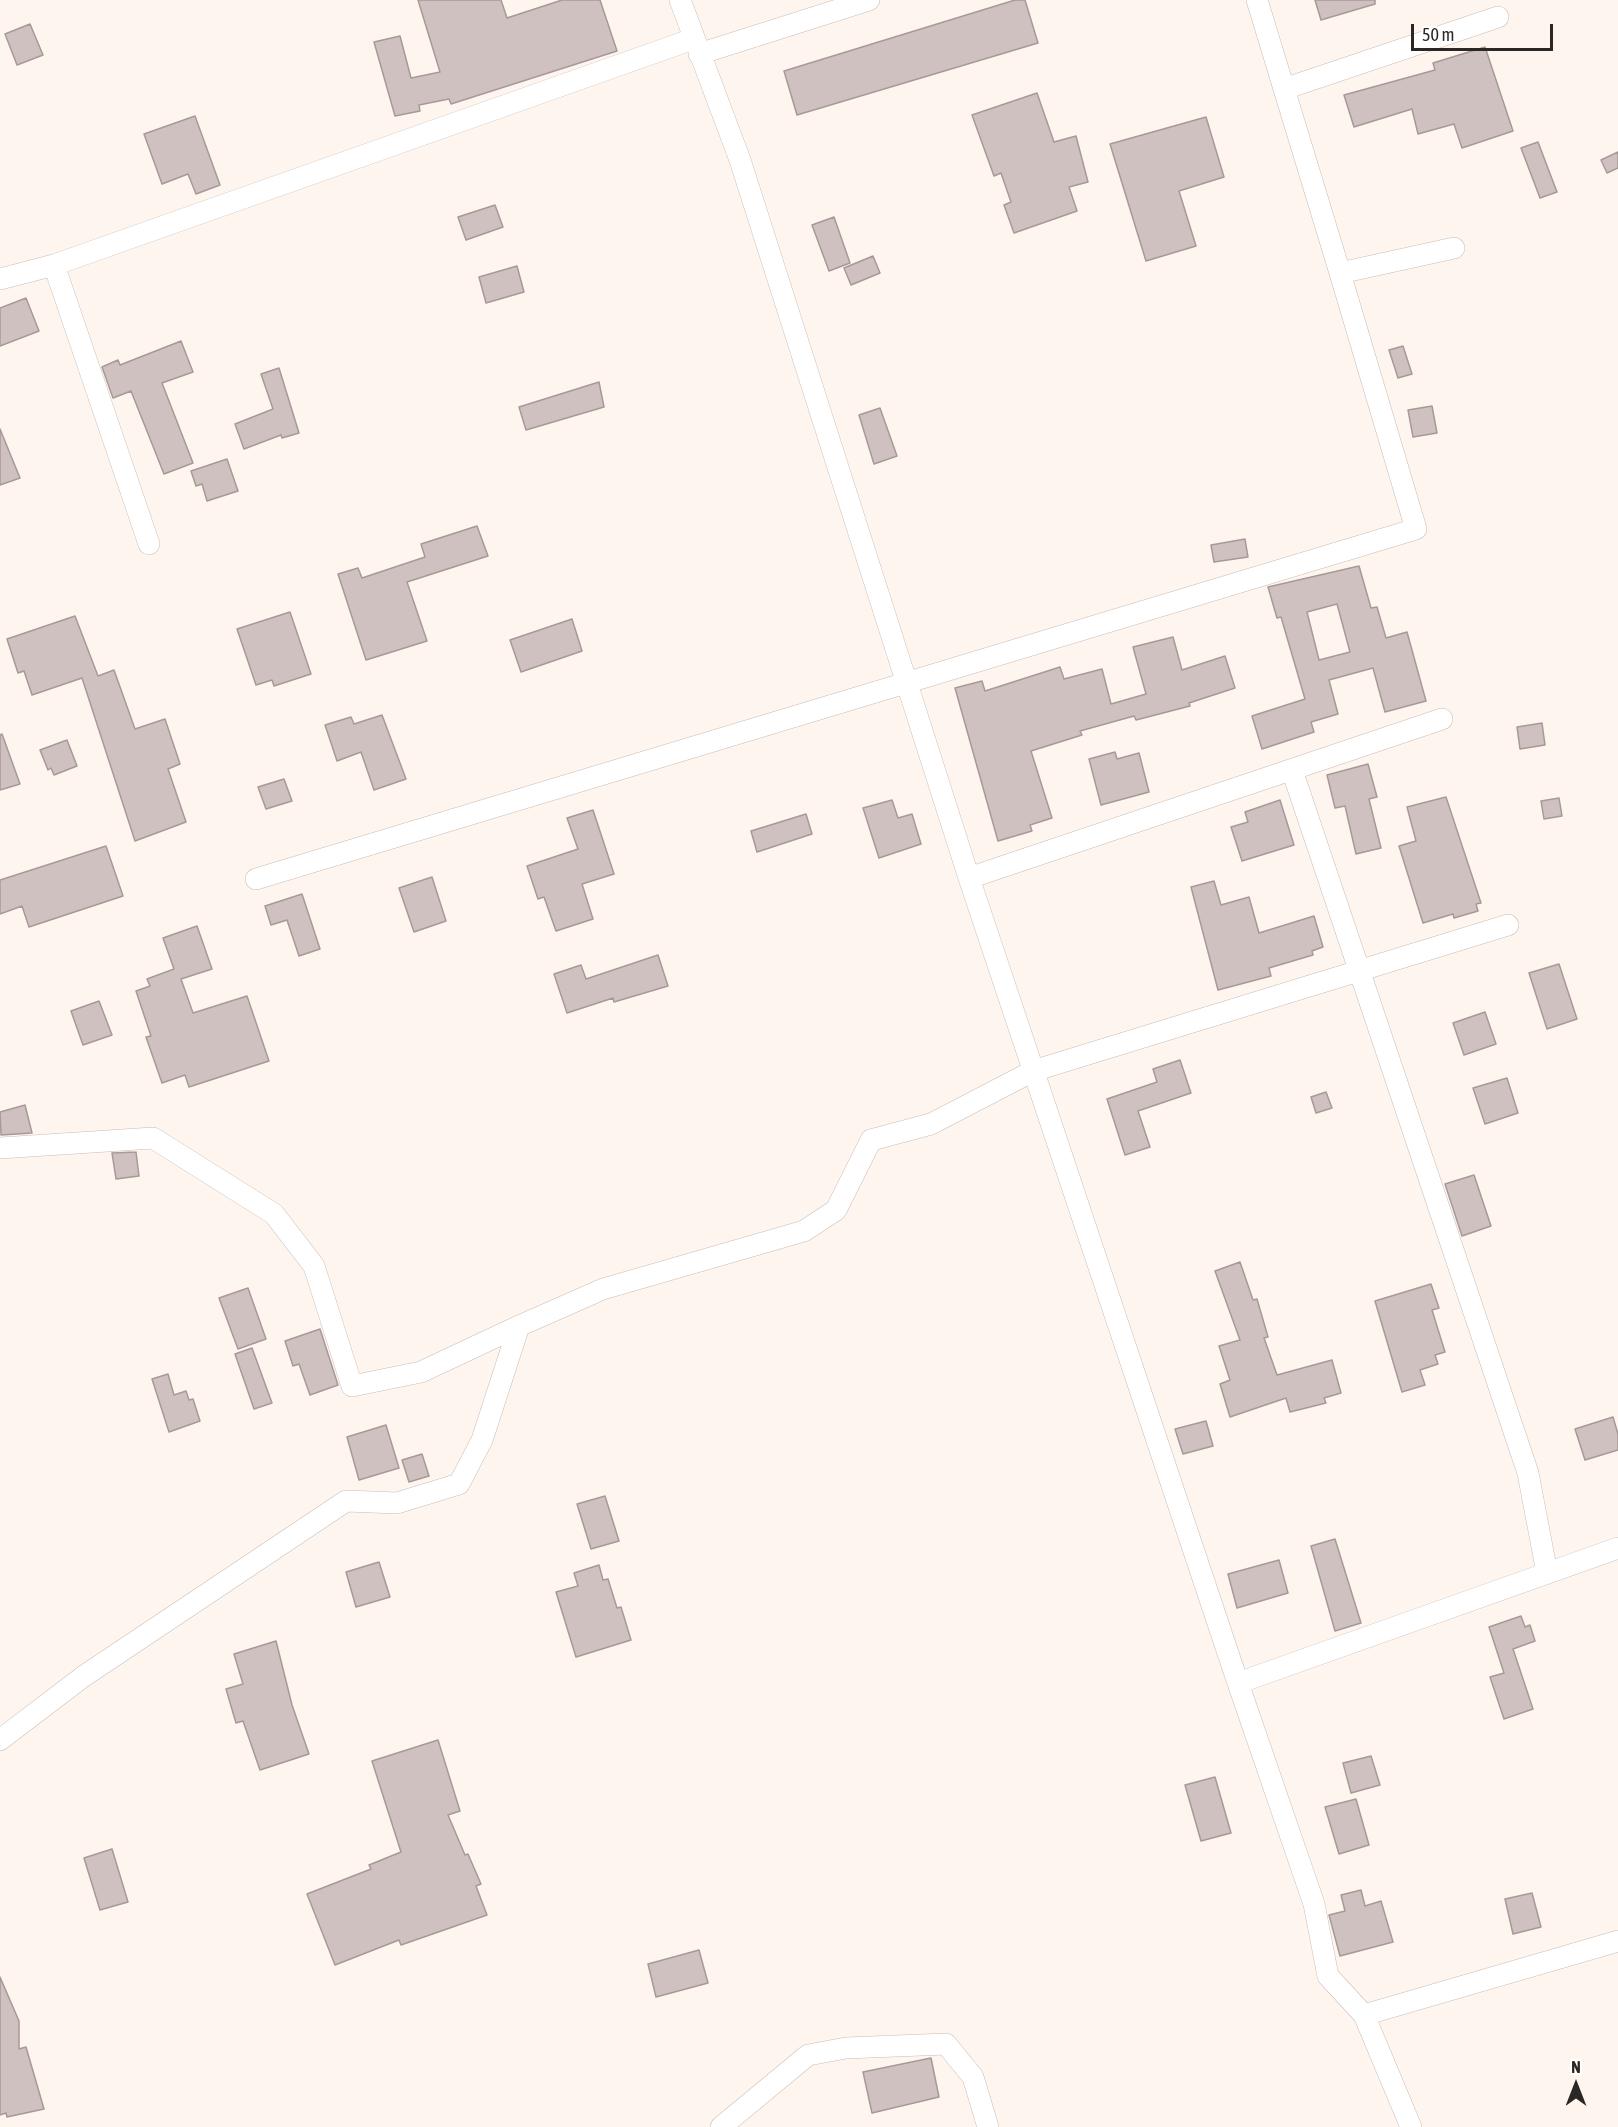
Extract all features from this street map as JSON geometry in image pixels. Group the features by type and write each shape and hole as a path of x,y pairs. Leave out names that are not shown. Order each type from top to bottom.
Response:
{"street":[{"path":"680,0 740,160 969,878 1314,1904 1328,1976 1364,2015 1411,2127"},
{"path":"0,279 54,265 696,46 869,0"},
{"path":"256,879 1416,529 1257,0"},
{"path":"1284,89 1498,17"},
{"path":"1340,273 1454,248"},
{"path":"54,265 149,544"},
{"path":"969,878 1442,719"},
{"path":"1292,770 1528,1473 1547,1573"},
{"path":"0,1148 153,1138 274,1214 314,1266 352,1386 422,1372 603,1289 804,1231 836,1210 871,1140 931,1124 1033,1071 1508,925"},
{"path":"2,1736 84,1676 346,1501 397,1503 459,1484 482,1440 519,1326"},
{"path":"1238,1683 1618,1548"},
{"path":"1364,2015 1618,1941"},
{"path":"721,2127 808,2055 846,2048 946,2044 973,2077 988,2127"}],"building":[{"path":"418,0 501,0 507,18 562,0 600,0 617,51 451,104 449,99 419,105 420,111 395,116 374,42 400,36 411,78 440,72"},
{"path":"1015,0 1025,0 1038,43 797,115 784,71"},
{"path":"1315,0 1375,0 1375,4 1321,20"},
{"path":"30,24 43,55 17,65 5,34"},
{"path":"1485,47 1513,131 1462,148 1454,124 1418,134 1412,109 1354,127 1344,95 1435,70 1433,63"},
{"path":"1037,93 1054,142 1076,136 1088,182 1069,187 1077,211 1014,233 1004,205 1011,202 1001,173 994,176 972,115"},
{"path":"195,116 220,185 196,194 188,174 162,184 144,134"},
{"path":"1206,117 1224,177 1179,191 1196,246 1146,261 1110,144"},
{"path":"1538,142 1557,192 1540,198 1521,148"},
{"path":"1618,152 1618,168 1607,173 1601,160"},
{"path":"495,205 503,227 466,240 458,217"},
{"path":"834,217 850,263 829,271 812,225"},
{"path":"873,256 880,273 851,285 844,268"},
{"path":"517,266 524,292 486,303 479,277"},
{"path":"26,298 39,331 0,346 0,308"},
{"path":"181,341 193,372 162,383 193,463 164,474 131,391 113,398 102,367 118,360 120,365"},
{"path":"1403,346 1412,374 1398,378 1389,350"},
{"path":"279,368 299,433 282,438 281,435 244,449 235,424 273,409 261,374"},
{"path":"599,382 604,407 526,430 519,407"},
{"path":"1432,406 1437,433 1413,437 1408,410"},
{"path":"880,408 897,456 874,464 859,415"},
{"path":"0,429 20,478 0,485"},
{"path":"227,459 238,491 207,501 202,484 196,486 191,471"},
{"path":"477,526 488,556 407,582 427,641 366,660 338,574 358,568 362,578 425,557 421,544"},
{"path":"1245,539 1248,557 1214,562 1211,545"},
{"path":"1359,566 1371,608 1377,607 1386,638 1407,632 1426,701 1385,712 1373,668 1329,680 1338,714 1311,722 1314,732 1262,749 1252,716 1305,699 1281,617 1277,618 1268,587","holes":["1337,604 1350,652 1319,660 1307,612"]},
{"path":"290,612 311,674 274,686 272,680 256,685 237,629"},
{"path":"75,616 98,676 114,670 135,729 165,719 180,764 168,769 186,822 135,841 82,678 32,695 24,671 18,673 7,639"},
{"path":"572,619 582,651 521,672 510,640"},
{"path":"1173,637 1182,670 1225,656 1235,688 1189,703 1190,706 1136,720 1134,716 1080,731 1082,735 1031,751 1052,818 1030,825 1032,831 998,841 955,688 982,681 985,691 1060,667 1064,679 1102,669 1111,704 1146,694 1133,647"},
{"path":"382,715 406,779 374,790 361,752 337,761 325,725 351,717 354,724"},
{"path":"1542,723 1545,745 1520,749 1517,727"},
{"path":"2,734 20,784 0,790 0,735"},
{"path":"67,740 77,766 54,775 51,768 48,770 40,750"},
{"path":"1115,752 1117,759 1139,753 1149,792 1101,805 1089,759"},
{"path":"1368,764 1377,797 1369,799 1381,848 1356,854 1345,806 1335,808 1327,775"},
{"path":"284,779 292,801 266,809 258,787"},
{"path":"1446,797 1481,903 1476,904 1478,911 1454,918 1453,914 1423,923 1399,846 1416,841 1407,807"},
{"path":"1559,798 1562,816 1544,819 1541,801"},
{"path":"892,800 898,818 912,814 921,844 879,858 863,808"},
{"path":"1280,800 1294,845 1242,861 1231,827 1248,822 1245,812"},
{"path":"593,810 614,874 582,884 593,919 556,931 544,897 538,899 527,866 578,849 567,818"},
{"path":"806,814 812,834 757,852 751,831"},
{"path":"106,846 123,896 29,927 22,906 0,914 0,880"},
{"path":"432,877 446,921 414,932 399,888"},
{"path":"1214,881 1221,905 1249,897 1259,933 1314,916 1323,947 1312,951 1313,955 1269,968 1271,976 1218,990 1191,887"},
{"path":"302,894 320,949 299,956 287,920 271,925 265,906"},
{"path":"197,926 212,969 181,979 193,1013 247,996 269,1061 189,1087 185,1075 162,1083 146,1037 151,1036 136,991 150,986 147,979 174,969 163,938"},
{"path":"658,955 668,986 614,1002 613,998 567,1013 554,974 581,965 586,979"},
{"path":"1559,964 1577,1019 1547,1029 1529,973"},
{"path":"99,1001 112,1035 83,1045 71,1011"},
{"path":"1485,1012 1496,1044 1464,1055 1453,1023"},
{"path":"1180,1060 1191,1093 1138,1111 1150,1147 1125,1155 1107,1099 1157,1082 1153,1069"},
{"path":"1507,1078 1518,1113 1485,1124 1473,1088"},
{"path":"1326,1092 1332,1108 1316,1113 1311,1097"},
{"path":"25,1105 32,1133 1,1135 0,1112"},
{"path":"136,1152 139,1176 116,1179 112,1153"},
{"path":"1474,1175 1491,1226 1462,1236 1445,1184"},
{"path":"1240,1262 1253,1300 1257,1299 1268,1337 1264,1338 1277,1375 1332,1360 1341,1393 1324,1398 1326,1403 1290,1412 1286,1398 1230,1417 1220,1384 1230,1380 1219,1346 1240,1340 1215,1271"},
{"path":"1431,1284 1439,1308 1432,1310 1445,1352 1435,1355 1438,1364 1420,1370 1425,1385 1402,1392 1375,1301"},
{"path":"248,1288 266,1339 238,1349 219,1298"},
{"path":"320,1329 338,1385 310,1395 299,1364 293,1366 285,1341"},
{"path":"252,1348 272,1403 254,1409 235,1354"},
{"path":"168,1374 174,1395 186,1391 189,1400 193,1399 200,1421 169,1432 152,1379"},
{"path":"1613,1417 1618,1434 1618,1450 1585,1460 1575,1429"},
{"path":"1206,1421 1213,1446 1183,1454 1175,1429"},
{"path":"386,1425 399,1468 359,1480 347,1437"},
{"path":"422,1454 429,1476 409,1482 402,1460"},
{"path":"605,1496 619,1541 591,1549 577,1504"},
{"path":"1335,1539 1361,1623 1335,1631 1311,1546"},
{"path":"1279,1560 1288,1593 1237,1608 1228,1574"},
{"path":"379,1562 390,1597 356,1607 346,1572"},
{"path":"599,1565 603,1580 608,1579 617,1608 621,1607 631,1640 576,1657 556,1592 578,1586 574,1573"},
{"path":"1521,1616 1525,1627 1530,1625 1535,1641 1513,1649 1533,1709 1504,1719 1490,1677 1504,1673 1489,1627"},
{"path":"276,1641 292,1705 309,1754 260,1770 243,1721 236,1723 226,1689 243,1684 234,1654"},
{"path":"438,1740 460,1811 448,1815 465,1855 468,1854 481,1884 476,1886 487,1915 401,1945 399,1940 335,1965 307,1894 371,1869 369,1865 401,1852 372,1761"},
{"path":"1371,1756 1380,1785 1351,1793 1343,1763"},
{"path":"1215,1777 1231,1833 1201,1841 1185,1785"},
{"path":"1356,1799 1369,1845 1339,1854 1325,1807"},
{"path":"112,1849 128,1902 100,1910 84,1858"},
{"path":"1361,1890 1365,1906 1381,1901 1393,1942 1340,1956 1329,1915 1345,1911 1341,1895"},
{"path":"1532,1893 1541,1927 1513,1934 1505,1899"},
{"path":"699,1950 708,1983 656,1997 648,1964"},
{"path":"0,1977 19,2021 19,2049 26,2047 44,2109 7,2117 6,2113 0,2115"},
{"path":"931,2058 939,2097 872,2113 863,2072"}]}
